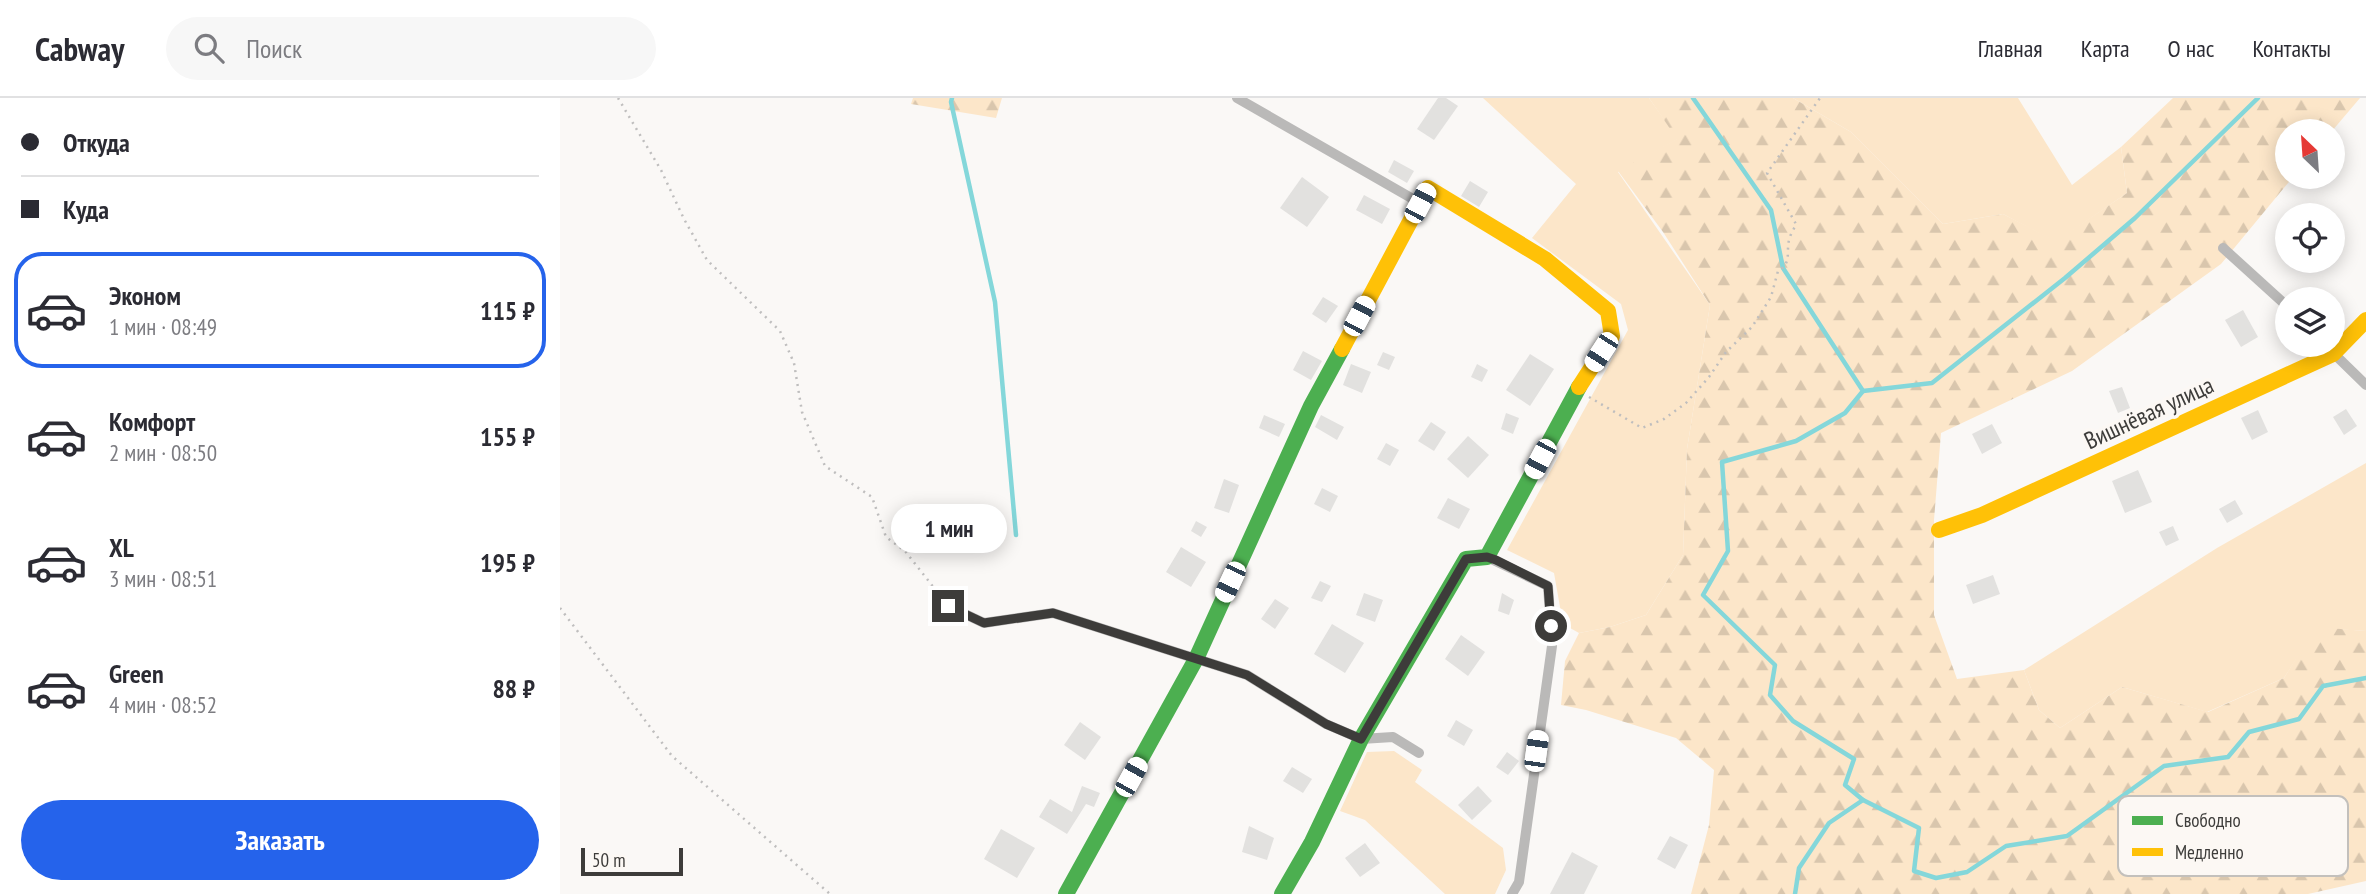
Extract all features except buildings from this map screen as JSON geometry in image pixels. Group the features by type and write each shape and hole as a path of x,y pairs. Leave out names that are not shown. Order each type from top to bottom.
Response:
{"street":[{"path":"1237,98 1420,203"},
{"path":"1066,894 1196,659 1311,406 1428,188 1545,259 1608,311 1612,336 1580,385 1487,557"},
{"path":"2223,248 2275,295"},
{"name":"Вишнёвая улица","path":"2345,336 2366,320"},
{"name":"Вишнёвая улица","path":"1939,530 1982,515 2312,357"},
{"path":"2337,357 2366,385"},
{"path":"1282,894 1311,842 1361,739 1466,559 1487,557 1548,586 1552,646 1519,882 1512,894"},
{"path":"948,606 984,623 1053,613 1247,675 1326,724 1361,739 1393,737 1419,753"}],"path":[{"path":"618,98 661,170 707,260 780,331 794,363 802,412 825,466 872,497 886,537 905,551 948,606"},
{"path":"1580,385 1589,398 1622,414 1642,428 1664,419 1686,403 1726,352 1752,327 1772,297 1778,271 1789,257 1788,241 1796,224 1768,173 1819,98"},
{"path":"560,608 672,756 830,894"}],"green space":[{"path":"913,98 1002,98 996,118 911,104"},
{"path":"1483,98 1649,98 1678,139 1618,172 1710,305 1687,449 1683,555 1646,615 1610,627 1579,633 1563,624 1554,573 1507,550 1628,330 1621,304 1532,238 1576,184"},
{"path":"1649,98 1793,98 1851,132 1943,224 2003,214 2056,241 2127,193 2121,147 2173,98 2360,98 2342,119 2275,119 2275,189 2283,189 2221,264 2072,371 1941,433 1934,520 1934,615 1957,679 2024,670 2039,710 2060,728 2122,687 2208,712 2284,678 2315,627 2366,631 2366,881 2308,894 1691,894 1709,825 1714,770 1676,738 1561,705 1565,661 1579,633 1610,627 1646,615 1683,555 1687,449 1710,305 1663,232 1618,171 1677,139"},
{"path":"1793,98 2018,98 2072,185 2121,147 2127,193 2056,242 2003,214 1943,224 1851,132"},
{"path":"2366,463 2366,631 2316,628 2284,678 2207,712 2122,687 2060,728 2039,710 2024,670 2217,548"},
{"path":"1394,751 1422,770 1415,782 1503,848 1506,870 1495,894 1445,894 1365,820 1340,811 1367,752"}],"waterway":[{"path":"952,98 995,302 1016,535"},
{"path":"1693,98 1771,210 1783,268 1863,391 1845,413 1796,441 1722,462 1728,551 1703,595 1775,665 1770,695 1793,721 1854,759 1845,785 1863,800 1919,828 1914,871 1936,878 1967,872 2006,846 2067,836 2118,799"},
{"path":"1863,391 1932,383 2065,278 2135,218 2258,98"},
{"path":"2122,796 2164,766 2228,757 2249,732 2299,719 2323,686 2366,678"},
{"path":"1795,894 1799,868 1829,823 1863,800"}],"traffic: fast":[{"path":"1066,894 1196,659 1311,406 1342,349"},
{"path":"1282,894 1312,842 1361,739 1466,559 1487,557 1579,387"}],"traffic: slow":[{"path":"1342,349 1428,188 1545,259 1608,311 1612,336 1579,387"},
{"path":"1939,530 1982,515 2333,354 2366,320"}],"route":[{"path":"948,606 984,623 1053,613 1247,675 1326,724 1361,739 1466,559 1487,557 1548,586 1551,626"}]}
